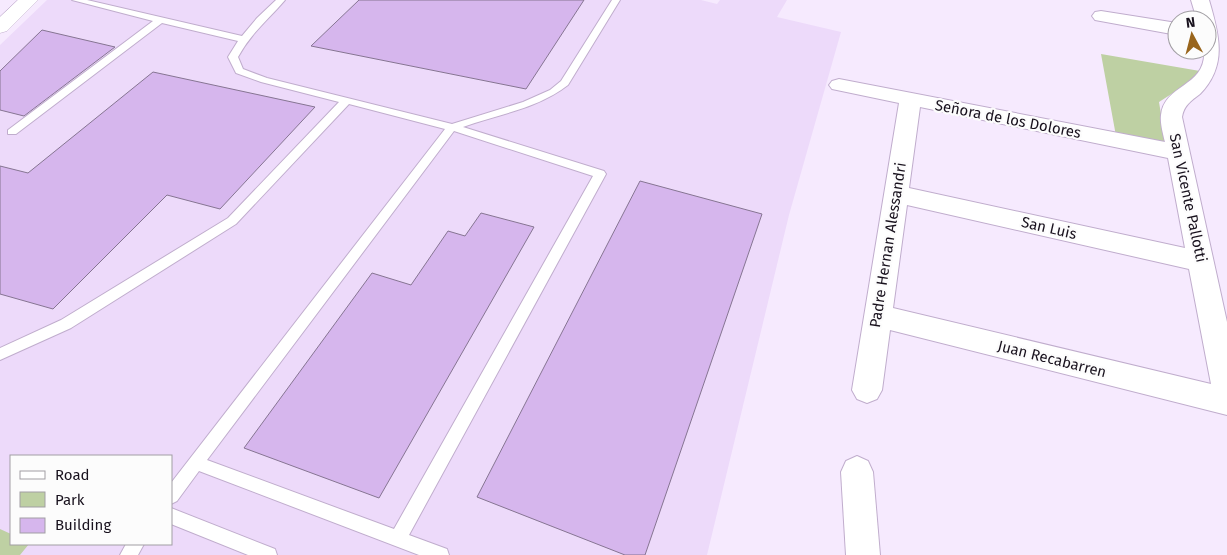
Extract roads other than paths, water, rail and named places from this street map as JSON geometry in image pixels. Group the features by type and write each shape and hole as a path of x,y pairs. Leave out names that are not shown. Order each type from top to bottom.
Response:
{"street":[{"path":"0,27 29,0"},
{"path":"1101,16 1167,27"},
{"name":"San Vicente Pallotti","path":"1213,60 1210,73 1202,84 1175,103 1171,112 1227,389"},
{"name":"Señora de los Dolores","path":"839,85 1178,152"},
{"name":"Padre Hernan Alessandri","path":"867,390 910,100"},
{"name":"San Luis","path":"896,194 1202,262"},
{"name":"Juan Recabarren","path":"878,316 1227,401"},
{"path":"857,472 863,555"}],"lane":[{"path":"76,0 243,39"},
{"path":"281,0 254,23 243,39 233,57 239,71 264,80 452,127 600,174 398,539"},
{"path":"172,495 452,127 554,93 565,83 616,0"},
{"path":"12,132 160,20"},
{"path":"0,354 66,324 232,221 346,101"},
{"path":"196,463 441,555"},
{"path":"172,516 269,555"}]}
